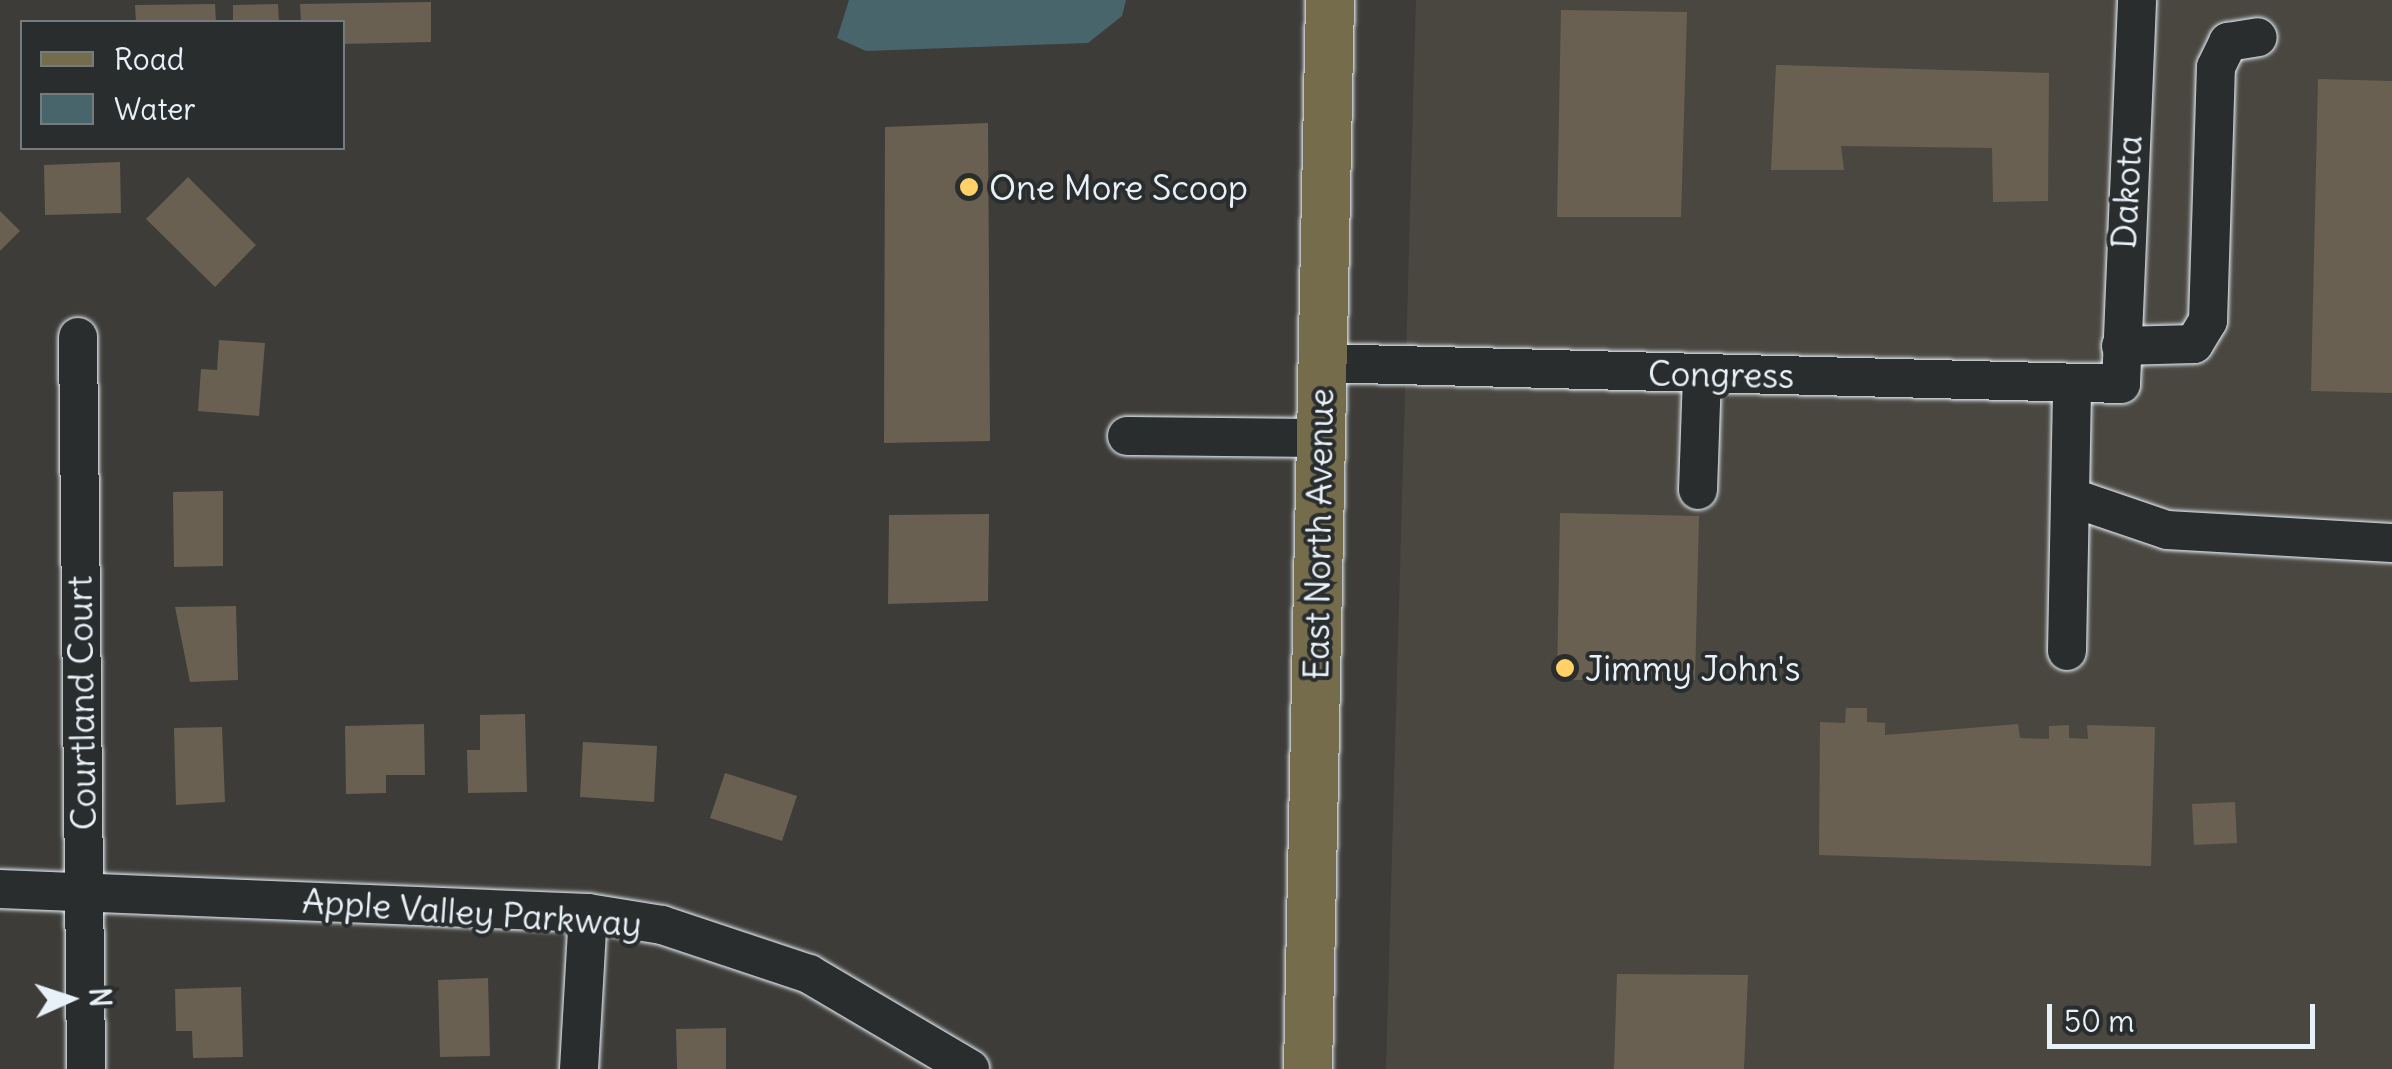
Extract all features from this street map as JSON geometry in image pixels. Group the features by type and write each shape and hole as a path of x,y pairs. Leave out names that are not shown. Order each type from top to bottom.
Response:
{"main road":[{"name":"East North Avenue","path":"1308,1069 1330,0"}],"street":[{"name":"Dakota","path":"2121,384 2137,0"},
{"path":"2121,346 2194,344 2208,321 2216,67 2228,42 2258,36"},
{"name":"Courtland Court","path":"78,337 86,1069"},
{"name":"Congress","path":"1321,363 2121,384"},
{"path":"1698,490 1702,373"},
{"path":"2067,651 2072,383"},
{"path":"1126,436 1319,438"},
{"path":"2070,498 2167,530 2392,543"},
{"name":"Apple Valley Parkway","path":"0,889 83,889 588,913 680,930 809,974 970,1069"},
{"path":"578,1069 588,913"}],"shaded area":[{"path":"1416,0 2392,0 2392,1069 1386,1069"}],"water":[{"path":"849,0 1126,0 1122,16 1088,43 866,51 837,38"}],"building":[{"path":"431,2 431,42 345,44 345,20 301,20 300,4"},
{"path":"215,4 216,20 136,20 135,5"},
{"path":"278,4 279,20 233,20 233,5"},
{"path":"1561,10 1687,12 1681,217 1557,217"},
{"path":"1776,65 2049,73 2048,201 1993,202 1992,148 1841,146 1844,170 1771,170"},
{"path":"2318,79 2392,81 2392,393 2311,391"},
{"path":"988,123 990,441 884,443 885,127"},
{"path":"120,162 121,213 45,215 44,165"},
{"path":"188,177 256,245 215,287 146,219"},
{"path":"0,211 20,231 0,251"},
{"path":"219,340 265,343 259,416 198,411 201,369 217,370"},
{"path":"223,491 223,566 174,567 173,492"},
{"path":"1560,513 1699,516 1695,680 1557,680"},
{"path":"989,514 988,601 888,604 889,515"},
{"path":"236,606 238,680 190,682 175,607"},
{"path":"1846,708 1867,708 1867,722 1885,723 1885,735 2018,724 2020,738 2049,739 2049,726 2069,725 2069,738 2088,739 2087,725 2155,727 2151,866 1819,855 1820,722 1845,723"},
{"path":"525,714 527,792 468,793 467,750 480,750 480,715"},
{"path":"424,724 425,775 386,775 386,793 346,794 345,726"},
{"path":"222,727 225,802 176,805 174,728"},
{"path":"583,742 657,746 654,802 580,797"},
{"path":"725,773 797,796 782,841 710,818"},
{"path":"2235,802 2237,843 2194,845 2192,804"},
{"path":"1617,974 1748,975 1744,1069 1614,1069"},
{"path":"488,978 490,1056 440,1057 438,980"},
{"path":"241,987 243,1057 193,1058 192,1031 176,1031 175,989"},
{"path":"726,1028 726,1069 677,1069 676,1029"}],"place":[{"name":"One More Scoop","path":"969,187"},
{"name":"Jimmy John's","path":"1565,668"}]}
